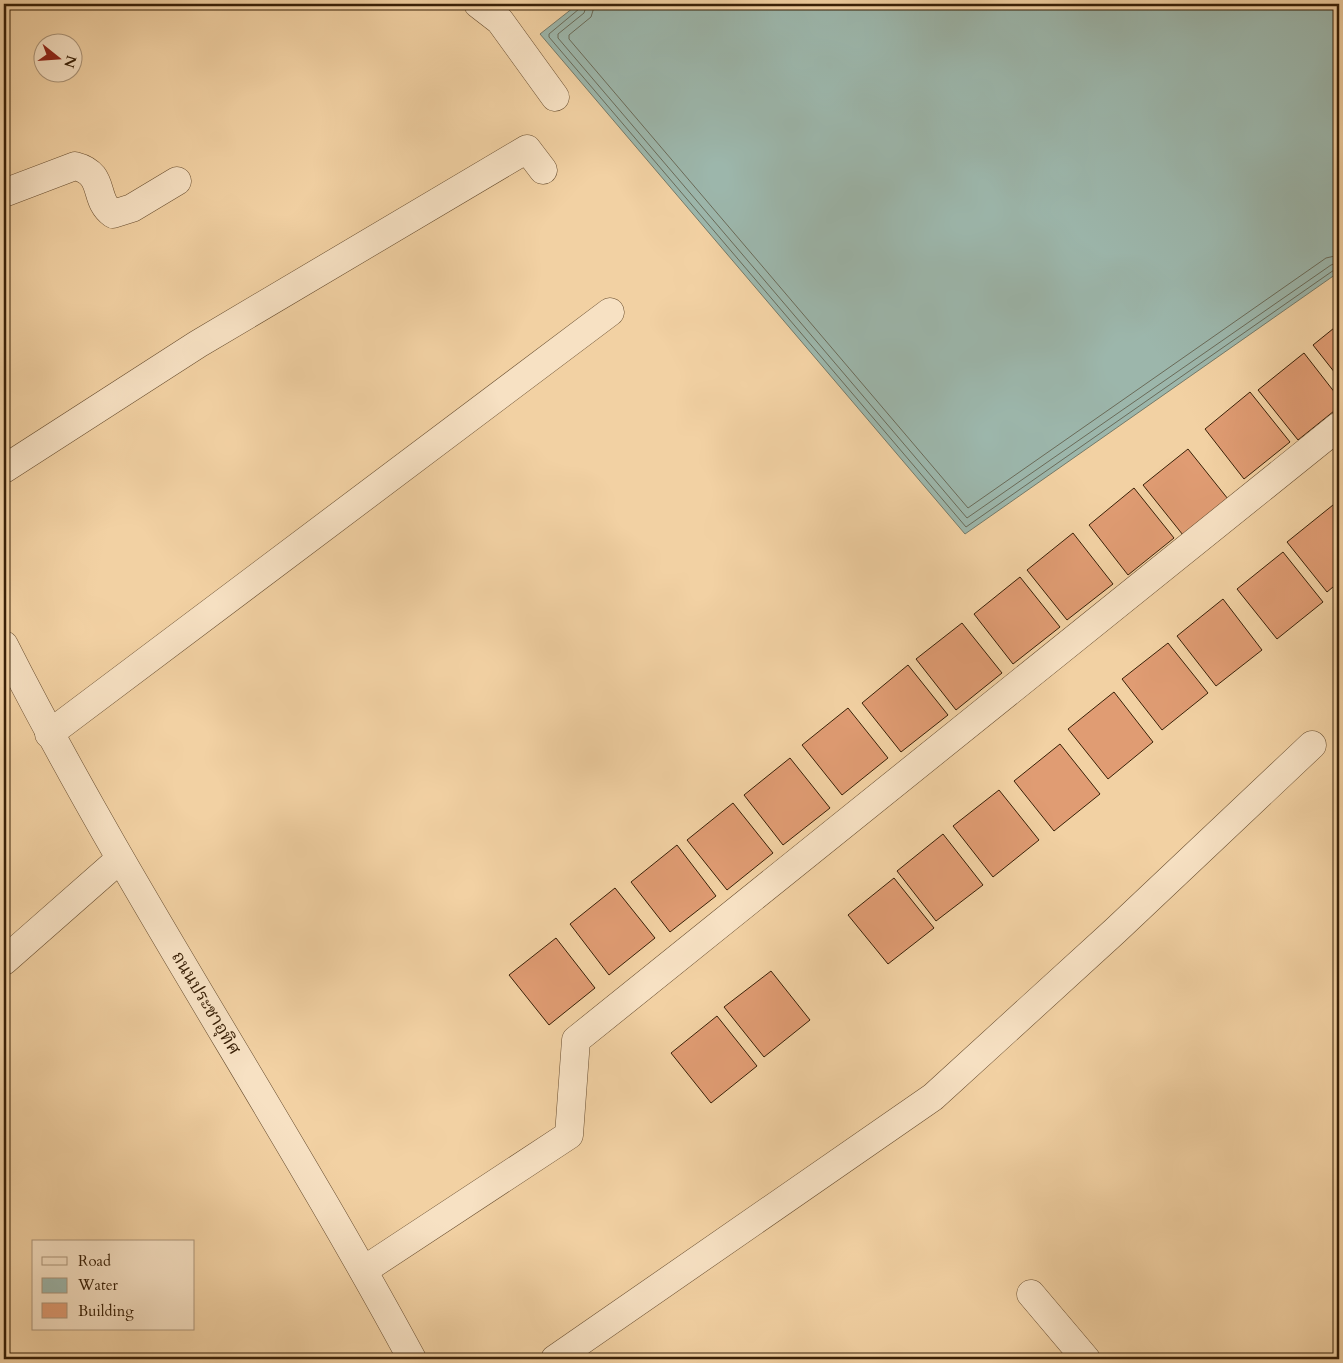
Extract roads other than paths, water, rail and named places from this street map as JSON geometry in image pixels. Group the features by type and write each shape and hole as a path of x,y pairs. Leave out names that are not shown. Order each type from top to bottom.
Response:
{"street":[{"path":"478,4 500,21 555,97"},
{"path":"4,469 68,430 198,344 527,149 543,170"},
{"path":"4,193 75,166 85,168 93,174 104,205 113,214 132,208 177,181"},
{"path":"49,734 610,312"},
{"path":"364,1270 569,1135 576,1040 1339,426"},
{"name":"ถนนประชาอุทิศ","path":"4,645 49,734 120,859 364,1270 412,1359"},
{"path":"554,1359 933,1097 1115,931 1312,745"},
{"path":"4,961 120,859"},
{"path":"1031,1294 1086,1359"}],"water":[{"path":"578,4 1339,4 1339,272 965,534 540,34"}]}
